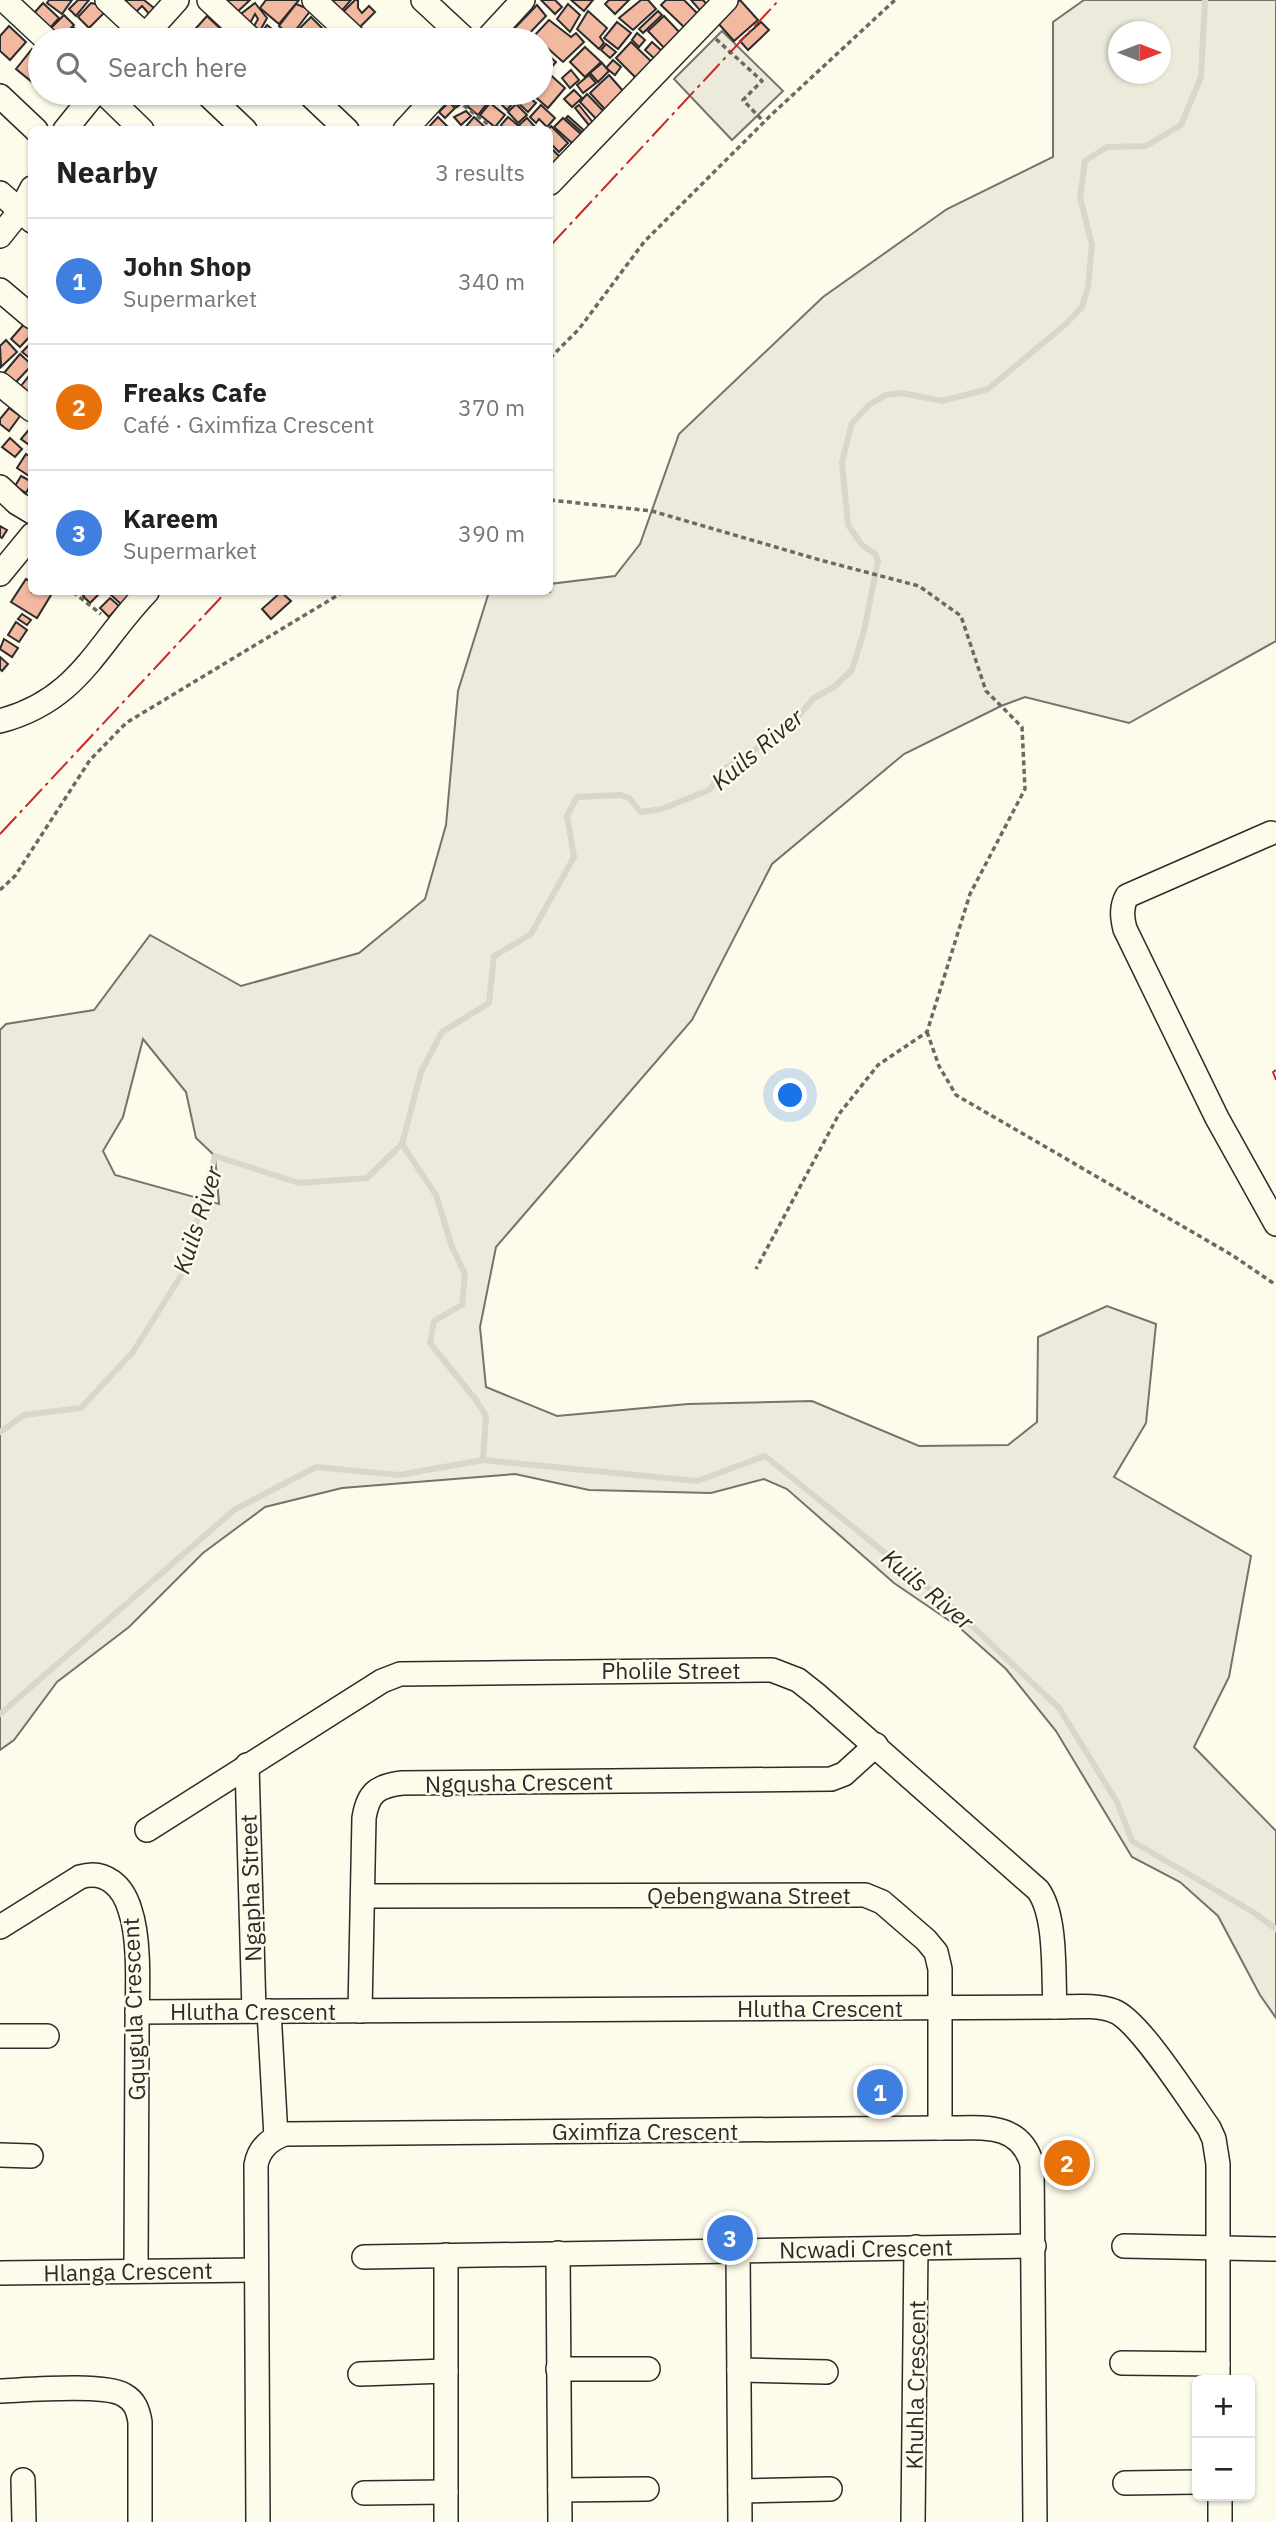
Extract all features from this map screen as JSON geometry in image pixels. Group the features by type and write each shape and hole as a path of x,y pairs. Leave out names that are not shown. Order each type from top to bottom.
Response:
{"street":[{"path":"4,0 34,28"},
{"path":"107,0 134,28"},
{"path":"154,28 177,0"},
{"path":"209,0 239,28"},
{"path":"314,0 344,28"},
{"path":"423,0 453,28"},
{"path":"496,28 521,0"},
{"path":"553,180 726,0"},
{"path":"0,96 32,126"},
{"path":"68,126 85,105"},
{"path":"116,105 138,126"},
{"path":"219,105 241,126"},
{"path":"321,105 343,126"},
{"path":"408,126 422,105"},
{"path":"0,193 26,216 0,236"},
{"path":"0,290 28,314"},
{"path":"0,384 28,407"},
{"path":"0,487 28,509"},
{"path":"0,574 28,540"},
{"path":"0,721 50,701 74,682 116,626 144,595"},
{"path":"1270,833 1127,896 1123,904 1125,929 1241,1166 1276,1224"},
{"name":"Pholile Street","path":"147,1830 382,1681 409,1672 772,1670 798,1680 1031,1882 1044,1898 1050,1916 1055,2007"},
{"name":"Ngqusha Crescent","path":"360,2011 364,1818 366,1804 373,1791 387,1785 831,1779 844,1774 876,1745"},
{"name":"Ngapha Street","path":"247,1765 262,2011 276,2137"},
{"name":"Gqugula Crescent","path":"0,1927 80,1877 97,1874 113,1881 125,1897 134,1923 137,2012 136,2271"},
{"name":"Qebengwana Street","path":"363,1896 865,1895 882,1902 932,1945 940,1969 940,2129"},
{"name":"Hlutha Crescent","path":"137,2012 1104,2008 1126,2018 1141,2034 1209,2128 1214,2139 1218,2164 1218,2372 1122,2363"},
{"path":"0,2036 47,2036"},
{"name":"Gximfiza Crescent","path":"276,2137 285,2134 940,2129 997,2129 1010,2133 1024,2144 1032,2164 1035,2522"},
{"path":"258,2522 256,2165 260,2152 276,2137"},
{"path":"0,2155 31,2156"},
{"name":"Ncwadi Crescent","path":"364,2257 1034,2246"},
{"path":"1124,2246 1276,2249"},
{"name":"Khuhla Crescent","path":"913,2522 916,2248"},
{"path":"738,2250 740,2522"},
{"path":"558,2253 560,2522"},
{"path":"446,2255 446,2522"},
{"name":"Hlanga Crescent","path":"0,2273 256,2270"},
{"path":"558,2369 648,2369"},
{"path":"739,2370 826,2372"},
{"path":"360,2374 446,2371"},
{"path":"0,2391 109,2390 119,2392 134,2402 139,2422 140,2522"},
{"path":"23,2480 24,2522"},
{"path":"1125,2483 1192,2482"},
{"path":"560,2490 647,2489"},
{"path":"740,2491 830,2489"},
{"path":"364,2493 446,2492"},
{"path":"1220,2501 1220,2522"}],"path":[{"path":"553,355 579,329 644,242 764,122 895,0"},
{"path":"701,25 762,81 744,100 764,122"},
{"path":"463,105 490,126"},
{"path":"553,499 652,511 834,564 899,579 919,586 961,616 986,691 1022,727 1025,789 970,894 927,1032 939,1066 956,1095 1232,1255 1276,1285"},
{"path":"77,595 116,626"},
{"path":"0,890 15,876 90,760 126,723 337,595"},
{"path":"756,1269 839,1114 878,1065 927,1032"}],"shaded area":[{"path":"1084,0 1276,0 1276,641 1129,723 1025,697 1001,706 904,754 772,864 692,1020 496,1247 480,1327 486,1387 557,1416 688,1404 812,1401 919,1446 1008,1445 1037,1422 1038,1337 1107,1306 1156,1324 1146,1423 1114,1477 1251,1556 1229,1677 1194,1747 1276,1831 1276,2018 1260,1995 1218,1916 1180,1882 1132,1857 1056,1731 1006,1669 960,1628 894,1583 787,1489 764,1479 711,1493 589,1490 515,1474 342,1488 265,1507 203,1553 129,1627 57,1682 14,1740 0,1750 0,1030 6,1024 94,1010 150,935 241,986 359,953 425,899 446,825 458,691 488,595 553,595 553,584 615,576 640,544 679,434 823,297 947,209 1053,157 1053,22","holes":["143,1039 186,1092 196,1138 215,1156 219,1204 115,1175 103,1151 123,1117"]},
{"path":"722,31 783,91 732,140 674,79"}],"building":[{"path":"49,0 72,0 62,14 47,3"},
{"path":"78,0 89,0 76,16 69,9"},
{"path":"123,0 144,0 159,12 153,18 142,6 134,14"},
{"path":"221,0 250,0 234,15"},
{"path":"266,0 299,0 279,24 260,8"},
{"path":"326,0 351,0 338,15"},
{"path":"355,0 358,0 358,8 362,13 369,6 375,12 359,28 353,28 340,15"},
{"path":"541,0 555,0 562,7 555,14"},
{"path":"571,0 593,0 584,11"},
{"path":"609,0 629,0 615,14 605,4"},
{"path":"641,0 648,0 656,9 633,30 619,18"},
{"path":"666,0 684,0 698,14 685,28 661,5"},
{"path":"691,0 703,0 711,9 705,16"},
{"path":"740,0 758,20 734,41 717,22"},
{"path":"43,3 59,18 48,28 35,16"},
{"path":"91,3 100,5 105,12 89,28 78,17"},
{"path":"255,3 267,18 262,28 253,28 258,19 255,14 246,28 237,17"},
{"path":"296,4 311,10 297,28 279,26"},
{"path":"568,4 580,15 570,32 557,19"},
{"path":"537,5 546,16 534,28 515,28"},
{"path":"588,11 607,28 600,37 604,43 599,49 577,29"},
{"path":"658,11 662,15 643,33 639,29"},
{"path":"64,15 74,25 71,28 51,28"},
{"path":"207,16 220,28 196,28"},
{"path":"664,16 683,36 668,52 648,31"},
{"path":"311,17 322,28 300,28"},
{"path":"549,20 571,37 576,33 584,42 563,62 553,53 553,28 542,28"},
{"path":"617,22 631,33 618,49 604,38"},
{"path":"761,22 769,30 748,50 740,41"},
{"path":"9,26 26,42 10,60 0,51 0,36"},
{"path":"637,33 645,40 639,47 632,40"},
{"path":"631,42 656,66 640,82 616,58"},
{"path":"652,42 663,52 656,60 645,50"},
{"path":"606,44 616,52 610,58 601,50"},
{"path":"585,47 601,62 585,77 570,62"},
{"path":"28,54 28,79 16,69"},
{"path":"613,60 621,67 615,75 606,68"},
{"path":"602,63 609,71 598,82 590,73"},
{"path":"571,70 579,80 570,88 562,78"},
{"path":"589,75 596,83 583,93 577,85"},
{"path":"609,75 631,100 612,117 590,93"},
{"path":"553,77 565,88 553,102"},
{"path":"574,90 582,98 572,107 564,99"},
{"path":"587,94 608,116 600,123 580,102"},
{"path":"446,105 455,108 445,118 439,112"},
{"path":"468,105 486,105 478,115"},
{"path":"488,105 492,105 505,115 494,126 480,115"},
{"path":"517,105 527,115 518,123 508,112"},
{"path":"520,105 534,105 528,112"},
{"path":"541,105 555,118 546,126 539,119 536,123 530,117"},
{"path":"579,105 595,125 592,129 575,108"},
{"path":"466,111 471,116 461,125 454,117"},
{"path":"568,116 587,133 584,134 566,118"},
{"path":"438,117 447,126 430,126"},
{"path":"474,117 484,126 466,126"},
{"path":"508,117 519,126 502,126"},
{"path":"527,118 534,126 520,126"},
{"path":"563,118 583,136 572,143 554,127"},
{"path":"553,128 568,143 559,152 553,146"},
{"path":"553,150 560,157 553,164"},
{"path":"25,323 28,326 28,338 20,347 11,339"},
{"path":"6,340 17,352 1,367 0,346"},
{"path":"28,346 28,357 22,352"},
{"path":"20,354 28,361 28,369 15,383 4,373"},
{"path":"28,377 28,391 21,386"},
{"path":"9,408 20,416 9,431 0,424 0,419"},
{"path":"28,431 28,444 21,439"},
{"path":"10,438 22,449 15,457 2,447"},
{"path":"26,454 28,455 28,475 17,468"},
{"path":"21,476 28,480 26,493 15,486"},
{"path":"0,526 7,530 2,538 0,537"},
{"path":"26,579 28,595 51,595 37,618 11,602"},
{"path":"84,595 98,595 90,603"},
{"path":"111,595 128,595 122,605"},
{"path":"278,595 284,595 291,601 271,619 262,609"},
{"path":"110,598 119,606 109,617 100,608"},
{"path":"22,614 31,620 27,625 18,619"},
{"path":"16,622 27,630 19,642 8,635"},
{"path":"4,639 18,648 12,657 0,649"},
{"path":"0,657 8,664 2,671 0,669"}],"waterway":[{"name":"Kuils River","path":"0,1432 24,1415 81,1408 133,1352 182,1274 215,1156 299,1183 367,1178 402,1144 421,1072 442,1032 489,1003 494,956 531,934 574,857 567,816 577,797 621,795 629,798 641,812 662,809 709,790 726,768 787,729 814,698 834,687 852,670 864,631 878,561 875,554 862,545 848,525 842,462 852,423 869,405 886,395 902,393 942,401 988,389 1066,324 1082,307 1088,287 1092,245 1080,197 1085,161 1107,147 1146,146 1181,125 1201,77 1205,0"},
{"name":"Kuils River","path":"402,1144 436,1195 452,1247 465,1274 462,1305 434,1321 430,1343 486,1416 483,1460"},
{"name":"Kuils River","path":"0,1714 234,1510 316,1467 399,1475 483,1460 697,1481 765,1456 951,1606 1059,1708 1117,1802 1132,1841 1253,1912 1276,1929"}],"power":[{"path":"553,243 779,0"},
{"path":"0,834 223,595"},
{"path":"1276,1070 1273,1072 1276,1080"}],"place":[{"name":"John Shop","path":"880,2092"},
{"name":"Freaks Cafe","path":"1067,2163"},
{"name":"Kareem","path":"730,2238"}]}
